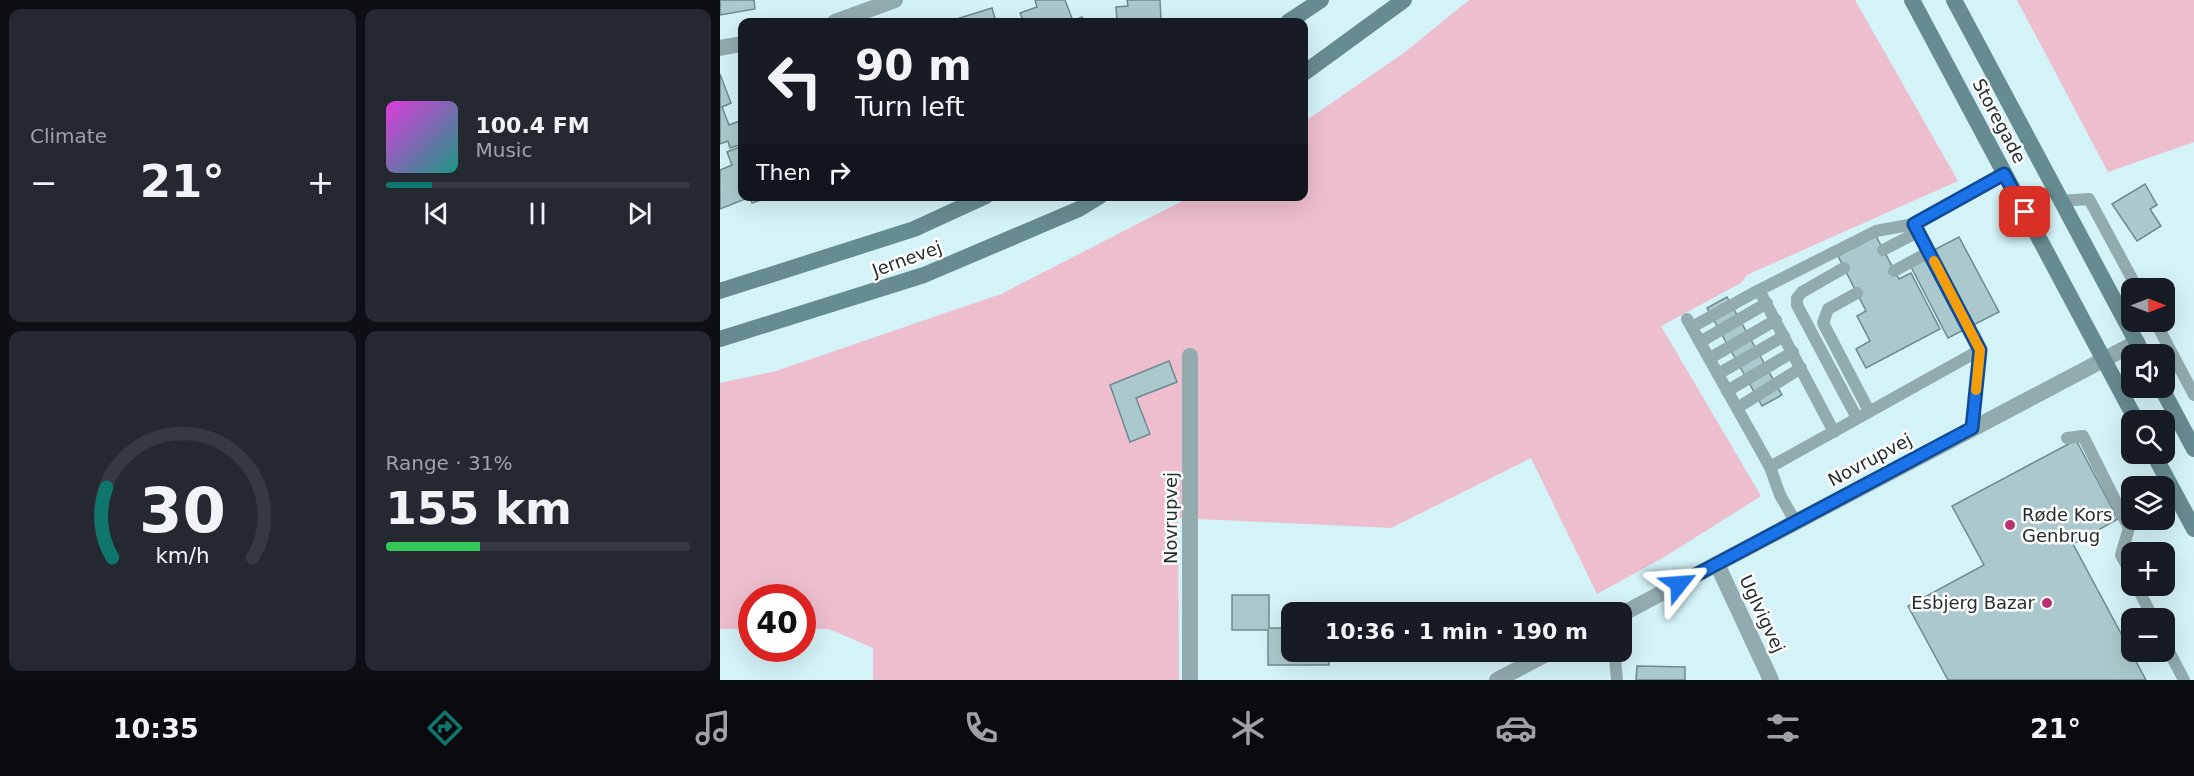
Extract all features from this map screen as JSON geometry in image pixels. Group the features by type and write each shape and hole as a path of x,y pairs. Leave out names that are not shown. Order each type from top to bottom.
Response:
{"main road":[{"path":"1294,18 1321,0"},
{"path":"1308,70 1404,0"},
{"name":"Storegade","path":"1912,0 2131,410"},
{"name":"Storegade","path":"1954,0 2138,344"},
{"name":"Jernevej","path":"720,291 914,229 975,201"},
{"name":"Jernevej","path":"720,339 924,275 1091,201"},
{"path":"2167,398 2194,449"},
{"path":"2159,464 2194,529"}],"street":[{"path":"846,18 895,0"},
{"path":"720,48 738,45"},
{"name":"Novrupvej","path":"1632,609 2103,359 2121,354"},
{"name":"Novrupvej","path":"1190,356 1190,680"},
{"name":"Uglvigvej","path":"1717,564 1771,680"},
{"path":"1497,680 1531,662"}],"lane":[{"path":"1883,249 2004,174"},
{"path":"2060,201 2089,199 2132,278"},
{"path":"1916,228 1980,350 1972,428"},
{"path":"1795,521 1780,495 1770,467 1690,323 1876,231 1916,228"},
{"path":"1894,271 1929,252"},
{"path":"1844,268 1802,292 1797,298 1797,304 1857,418"},
{"path":"1759,290 1834,432"},
{"path":"1857,293 1828,309 1823,323 1869,411"},
{"path":"1700,342 1767,303"},
{"path":"1710,358 1776,320"},
{"path":"2161,332 2190,381 2194,396"},
{"path":"1718,374 1784,336"},
{"path":"1770,467 1980,350"},
{"path":"1727,391 1793,352"},
{"path":"1737,408 1801,368"},
{"path":"2067,438 2084,436 2128,528 2124,542"},
{"path":"1615,662 1617,680"},
{"path":"2175,662 2184,680"}],"shaded area":[{"path":"1469,0 1855,0 1958,181 1747,275 1741,283 1661,326 1761,496 1666,556 1597,594 1531,458 1391,528 1178,518 1179,680 873,680 873,648 829,629 816,629 816,584 738,584 738,629 720,629 720,383 776,371 1001,294 1182,201 1308,201 1308,119 1405,52"},
{"path":"2017,0 2194,0 2194,142 2108,172"}],"building":[{"path":"720,0 754,0 755,9 720,15"},
{"path":"1035,0 1065,0 1072,18 1022,18 1020,13 1037,7"},
{"path":"1127,0 1160,0 1161,18 1117,18 1116,7 1128,6"},
{"path":"992,8 995,18 960,18"},
{"path":"720,74 731,103 722,107 729,125 738,122 738,145 730,148 728,141 720,144"},
{"path":"738,148 738,201 740,201 720,209 720,170 732,165 727,152"},
{"path":"2145,184 2157,205 2150,209 2161,226 2137,241 2112,204"},
{"path":"1876,236 1899,279 1911,273 1940,329 1866,368 1856,349 1870,341 1857,316 1866,311 1838,256"},
{"path":"1959,237 1999,312 1948,338 1909,263"},
{"path":"1727,297 1782,395 1762,406 1707,308"},
{"path":"1169,361 1177,382 1136,398 1150,434 1130,442 1110,385"},
{"path":"2076,440 2118,519 2073,544 2121,633 2121,662 2136,662 2146,680 1948,680 1908,606 1984,565 1952,506"},
{"path":"1232,595 1269,595 1269,628 1281,628 1281,662 1329,662 1329,665 1268,665 1268,630 1232,630"},
{"path":"1637,666 1685,667 1685,680 1636,680"}],"slow traffic":[{"path":"1934,261 1980,350 1976,390"}],"place":[{"name":"Røde Kors Genbrug","path":"2010,525"},
{"name":"Esbjerg Bazar","path":"2047,603"}],"route":[{"path":"1679,584 1972,428 1980,350 1914,224 2004,174 2025,212"}]}
